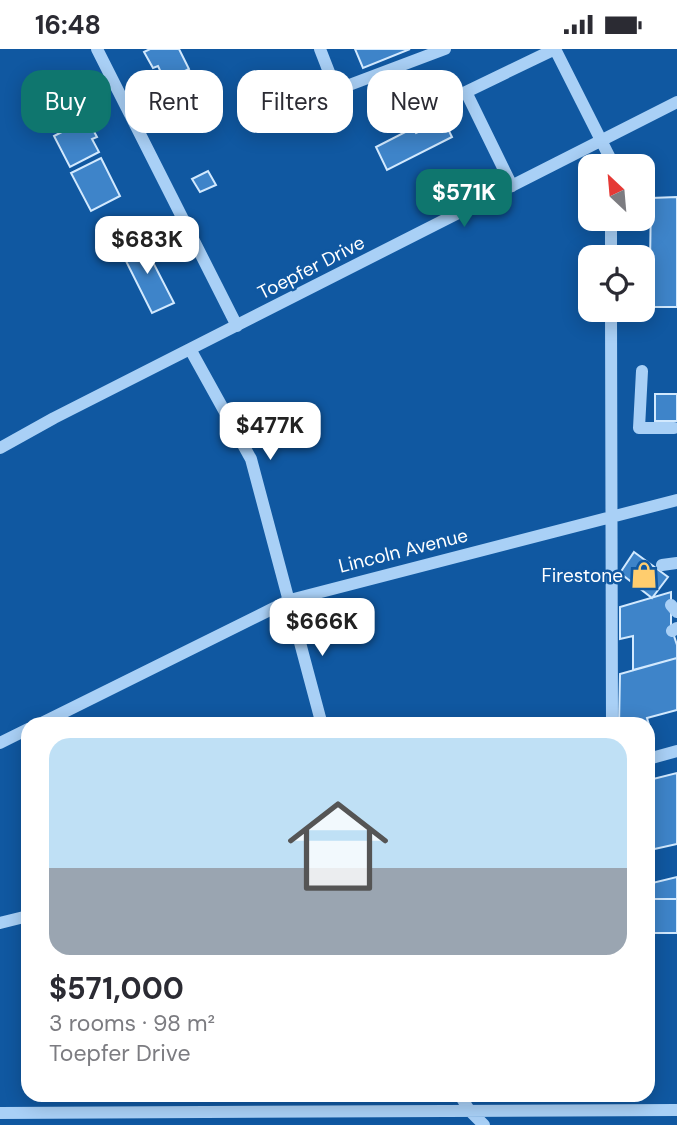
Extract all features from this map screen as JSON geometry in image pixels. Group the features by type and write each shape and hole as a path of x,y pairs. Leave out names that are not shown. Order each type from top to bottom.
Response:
{"street":[{"path":"97,49 237,326"},
{"path":"320,49 336,90 445,49"},
{"path":"512,186 466,92 555,49 608,154"},
{"name":"Toepfer Drive","path":"0,448 677,102"},
{"path":"611,322 612,717"},
{"path":"190,349 251,459 320,717"},
{"path":"642,371 639,428 674,428"},
{"name":"Lincoln Avenue","path":"54,717 290,600 677,500"},
{"path":"662,565 677,563"},
{"path":"0,743 21,732"},
{"path":"655,757 677,751"},
{"path":"0,923 21,918"},
{"path":"464,1102 484,1125"},
{"path":"609,1102 609,1110"},
{"path":"0,1113 677,1110"}],"building":[{"path":"150,49 179,49 189,69 160,70 158,66 153,68 144,52"},
{"path":"355,49 410,49 363,68"},
{"path":"60,133 95,133 97,137 92,139 99,152 70,167 54,136"},
{"path":"403,133 450,133 452,137 387,170 376,147"},
{"path":"101,158 120,196 91,211 71,173"},
{"path":"208,171 216,185 200,192 192,179"},
{"path":"677,197 677,307 655,307 655,245 650,245 651,231 655,231 655,198"},
{"path":"141,239 174,303 152,313 120,249"},
{"path":"655,394 677,394 677,421 655,421"},
{"path":"634,552 668,577 652,598 620,573"},
{"path":"671,592 671,627 677,645 677,658 633,670 633,636 620,639 620,607"},
{"path":"677,658 677,710 651,717 619,717 620,674"},
{"path":"677,773 677,844 655,849 655,778"},
{"path":"677,877 677,899 655,899 655,882"},
{"path":"655,899 677,899 677,933 655,933"}],"place":[{"name":"Firestone","path":"644,575"}]}
